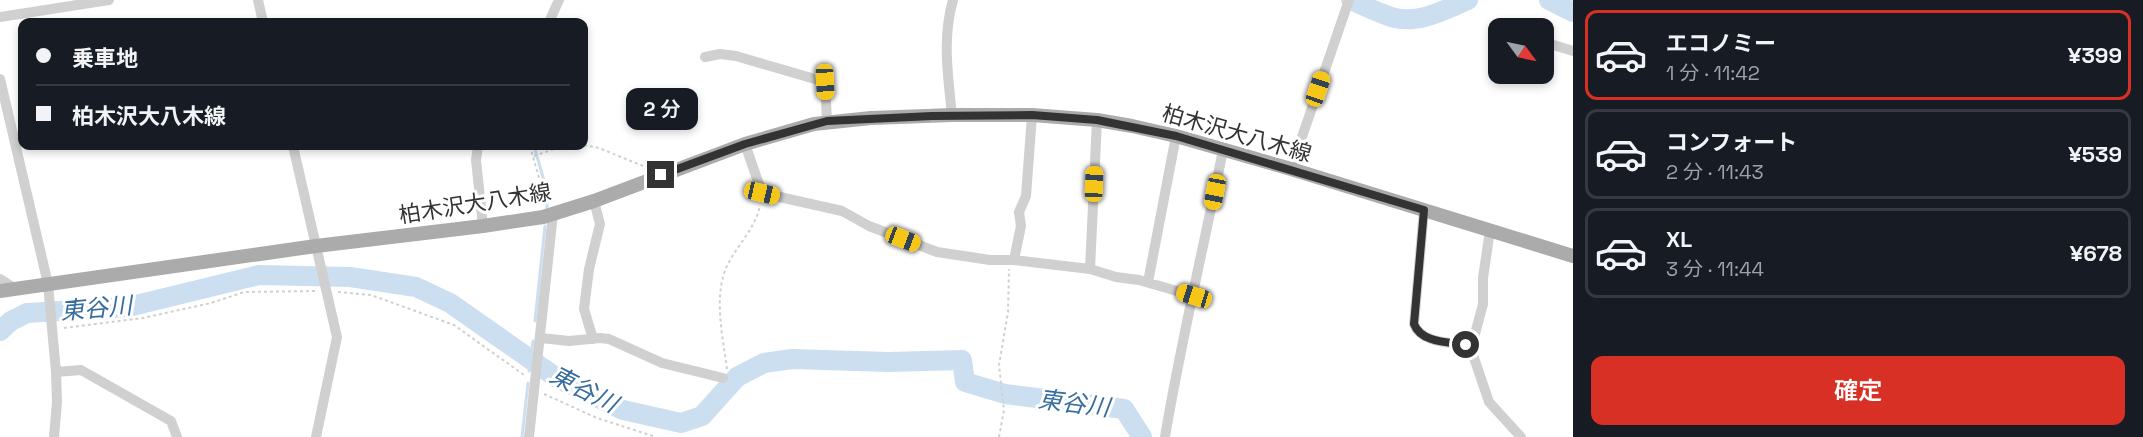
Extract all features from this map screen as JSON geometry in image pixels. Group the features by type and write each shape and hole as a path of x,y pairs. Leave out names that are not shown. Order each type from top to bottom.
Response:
{"main road":[{"name":"柏木沢大八木線","path":"7,289 316,246 483,226 594,201 745,144 827,121 952,115 1032,115 1097,120 1176,136 1573,256"}],"street":[{"path":"0,17 109,0"},
{"path":"258,0 263,18"},
{"path":"551,18 559,0"},
{"path":"952,115 946,54 953,0"},
{"path":"1291,169 1349,1"},
{"path":"1554,45 1573,51"},
{"path":"705,57 720,54 736,56 825,82 827,121"},
{"path":"0,79 48,284 56,372 57,402 54,437"},
{"path":"1011,260 1021,226 1018,212 1026,196 1032,115"},
{"path":"1090,269 1097,120"},
{"path":"1148,282 1176,136"},
{"path":"745,144 762,193 842,211 869,226 937,252 990,260 1011,260 1090,269 1116,277 1148,282 1194,296"},
{"path":"293,150 337,337 316,437"},
{"path":"477,150 476,160 483,226"},
{"path":"1166,437 1177,368 1223,150"},
{"path":"593,339 584,309 589,269 600,224 594,201"},
{"path":"1424,210 1414,324 1416,330 1427,338 1466,345 1471,349 1490,402 1521,437"},
{"path":"530,437 540,341 548,212"},
{"path":"1471,349 1482,304 1483,278 1490,231"},
{"path":"0,279 7,289"},
{"path":"540,341 609,339 662,363 723,378"},
{"path":"56,372 81,370 171,421 177,437"}],"path":[{"path":"588,146 633,160 661,175"},
{"path":"531,150 548,212"},
{"path":"533,156 551,150"},
{"path":"723,378 728,374 719,308 726,272 758,216 762,193"},
{"path":"999,437 1004,410 1004,389 999,365 1010,294 1011,260"},
{"path":"52,327 143,318 211,303 244,292 326,289 371,295 454,325 525,375 597,418 656,437"}],"waterway":[{"path":"1351,0 1395,18 1404,19 1433,15 1468,0"},
{"path":"1549,0 1573,12"},
{"path":"535,150 547,191 547,209"},
{"path":"535,321 545,226"},
{"name":"東谷川","path":"0,331 11,321 27,313 128,307 259,275 350,277 416,287 450,303 557,378 623,410 681,423 702,416 737,377 764,363 792,359 888,362 962,360 965,382 1005,394 1124,409 1142,437"},
{"name":"東谷川","path":"529,371 533,341"},
{"path":"522,437 528,383"}],"route":[{"path":"661,175 745,144 827,121 932,116 1032,115 1097,120 1132,126 1176,136 1291,169 1424,210 1414,324 1416,330 1427,338 1466,345"}]}
